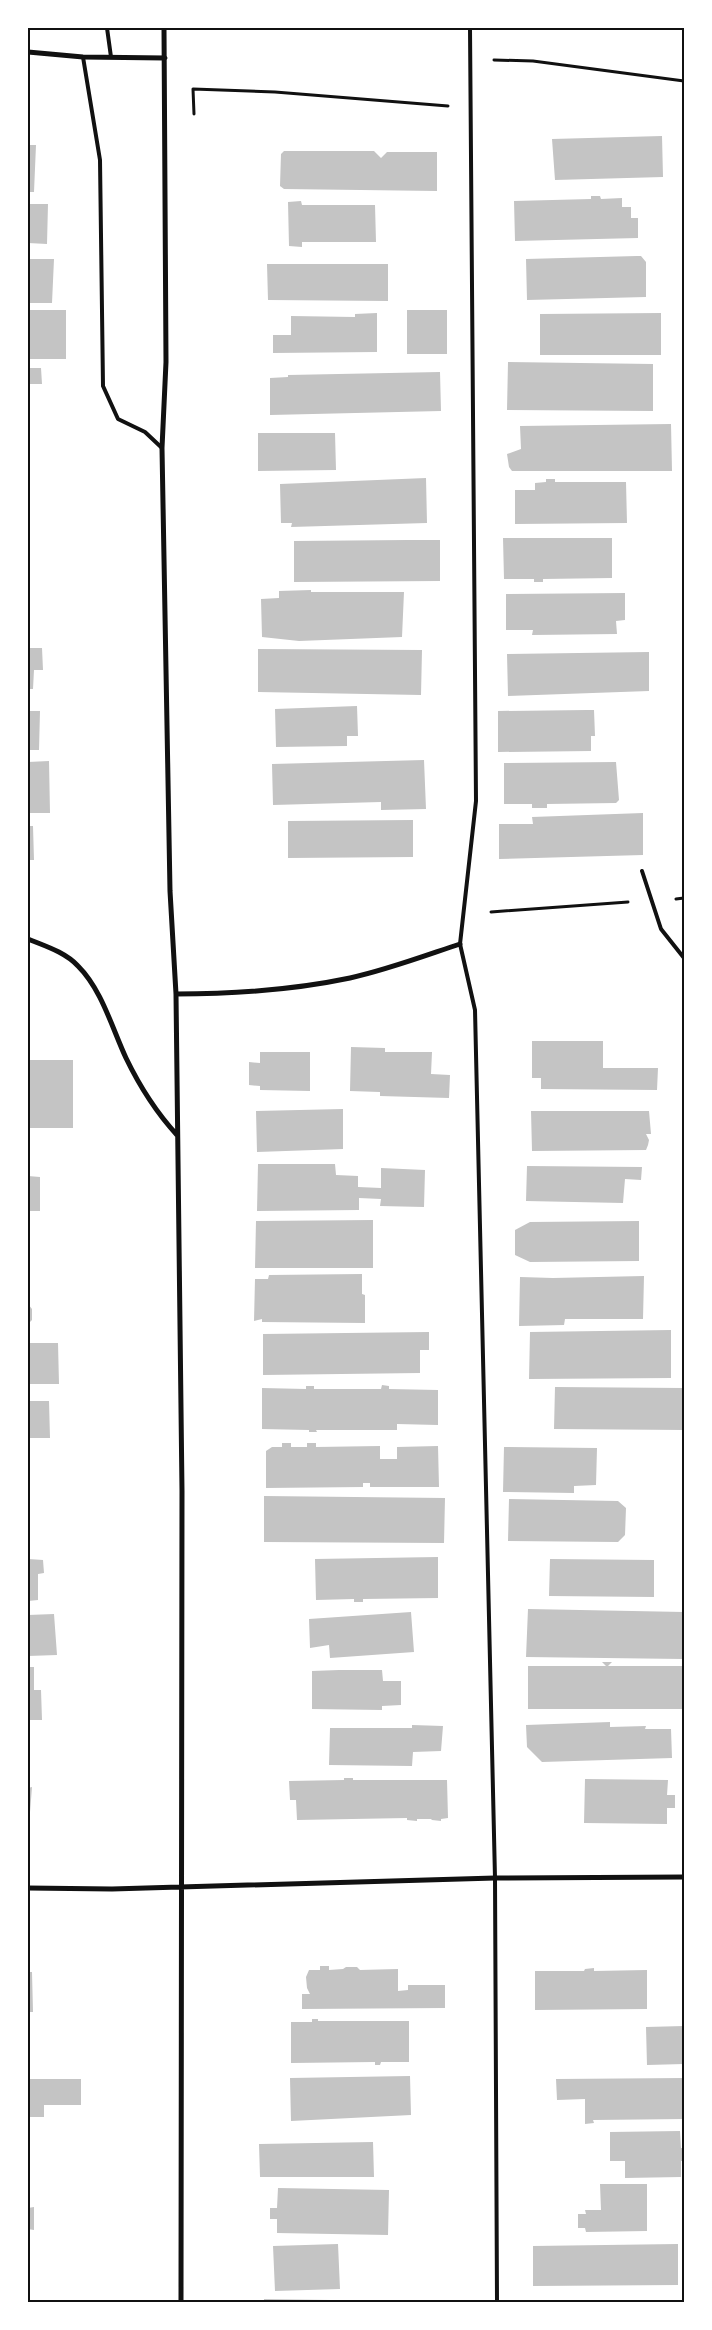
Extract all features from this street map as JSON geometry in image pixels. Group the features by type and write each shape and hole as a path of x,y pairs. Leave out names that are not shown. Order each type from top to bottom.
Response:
{"street":[{"path":"164,28 166,362 162,448 170,891 176,994 182,1491 182,2302"},
{"path":"28,52 83,57 165,58"},
{"path":"28,939 55,950 78,966 97,993 126,1059 154,1110 177,1135"},
{"path":"176,994 227,994 297,988 352,978 460,944"},
{"path":"28,1888 112,1889 495,1878 684,1877"}],"lane":[{"path":"107,28 111,58"},
{"path":"470,28 476,801 460,944 475,1010 495,1878 496,2302"},
{"path":"83,57 100,160 104,386 118,419 146,432 162,448"},
{"path":"642,871 661,929 684,958"}],"path":[{"path":"491,60 533,61 684,81"},
{"path":"194,114 193,89 275,92 414,105 457,106"},
{"path":"491,912 684,898"}],"building":[{"path":"662,136 663,177 555,180 552,139"},
{"path":"28,145 36,145 34,192 28,192"},
{"path":"284,151 374,151 381,158 387,152 437,152 437,191 284,189 280,186 281,154"},
{"path":"591,196 600,196 601,199 622,198 622,207 631,207 631,218 638,218 638,238 515,241 514,201 591,199"},
{"path":"301,201 302,205 375,205 376,242 302,242 302,247 289,246 288,202"},
{"path":"28,204 48,204 47,244 28,243"},
{"path":"641,256 646,262 646,297 527,300 526,259"},
{"path":"28,259 54,259 52,303 28,303"},
{"path":"267,264 388,264 388,301 268,300"},
{"path":"28,310 66,310 66,359 28,359"},
{"path":"407,310 447,310 447,354 407,354"},
{"path":"377,313 377,352 273,353 273,335 291,335 291,316 355,317 355,314"},
{"path":"661,313 661,355 540,355 540,314"},
{"path":"508,362 653,364 653,411 507,410"},
{"path":"28,368 41,368 42,384 28,384"},
{"path":"440,372 441,411 270,415 270,378 288,377 288,375"},
{"path":"671,424 672,471 512,471 509,467 507,454 521,449 520,426"},
{"path":"258,433 335,433 336,470 258,471"},
{"path":"426,478 427,523 291,527 292,523 281,523 280,484"},
{"path":"546,479 555,479 555,482 626,482 627,523 515,524 515,490 535,490 535,483 546,482"},
{"path":"503,538 612,538 612,578 543,579 543,582 534,582 534,579 504,579"},
{"path":"440,540 440,581 294,582 294,541"},
{"path":"311,590 311,592 404,592 402,637 299,641 262,637 261,599 279,598 279,591"},
{"path":"625,593 625,620 616,621 617,634 532,635 533,630 506,630 506,594"},
{"path":"28,648 42,648 43,670 34,670 33,689 28,689"},
{"path":"258,649 422,650 421,695 258,692"},
{"path":"649,652 649,691 508,696 507,654"},
{"path":"357,706 358,736 347,736 347,746 276,747 275,709"},
{"path":"594,710 595,736 591,736 591,751 498,752 498,711"},
{"path":"28,711 40,711 39,750 28,750"},
{"path":"424,760 426,809 381,810 381,802 273,805 272,764"},
{"path":"49,761 50,813 28,813 28,762"},
{"path":"616,762 619,800 616,803 547,804 547,808 532,808 532,804 504,804 504,763"},
{"path":"643,813 643,855 499,859 499,824 533,824 532,817"},
{"path":"413,820 413,857 288,858 288,821"},
{"path":"28,826 33,826 34,860 28,860"},
{"path":"532,1041 603,1041 603,1068 658,1068 657,1090 541,1089 541,1078 532,1078"},
{"path":"351,1047 385,1048 385,1052 432,1052 431,1074 450,1075 449,1098 380,1096 380,1092 350,1091"},
{"path":"260,1052 310,1052 310,1091 260,1090 260,1086 249,1085 249,1062 260,1063"},
{"path":"28,1060 73,1060 73,1128 28,1128"},
{"path":"343,1109 343,1149 257,1152 256,1111"},
{"path":"531,1111 649,1111 651,1134 646,1134 649,1140 646,1150 532,1151"},
{"path":"258,1164 335,1164 336,1175 358,1176 358,1187 381,1188 381,1168 425,1170 424,1207 380,1206 381,1199 359,1198 359,1210 257,1211"},
{"path":"527,1166 642,1167 641,1180 625,1179 623,1203 526,1201"},
{"path":"28,1176 40,1177 40,1211 28,1211"},
{"path":"373,1220 373,1268 255,1268 256,1221"},
{"path":"639,1221 639,1261 530,1262 515,1255 515,1230 530,1222"},
{"path":"362,1274 362,1294 365,1295 365,1323 262,1322 262,1319 254,1321 255,1279 268,1279 269,1275"},
{"path":"644,1276 643,1319 565,1319 564,1325 519,1326 520,1277"},
{"path":"28,1304 32,1309 32,1320 28,1324"},
{"path":"671,1330 671,1378 529,1379 530,1332"},
{"path":"429,1332 429,1350 420,1350 420,1373 263,1375 263,1334"},
{"path":"28,1343 58,1343 59,1384 28,1384"},
{"path":"382,1385 389,1386 389,1389 438,1390 438,1425 397,1424 397,1430 316,1430 317,1432 309,1432 309,1430 262,1429 262,1388 306,1389 306,1386 314,1386 314,1389 381,1389"},
{"path":"555,1387 684,1388 684,1430 554,1429"},
{"path":"28,1401 49,1401 50,1438 28,1438"},
{"path":"282,1443 291,1443 291,1447 307,1447 307,1443 316,1443 316,1447 380,1446 380,1459 397,1459 397,1447 438,1446 439,1487 370,1487 370,1483 363,1483 363,1487 266,1488 266,1451 272,1447 282,1447"},
{"path":"504,1447 597,1448 596,1485 574,1486 574,1493 503,1492"},
{"path":"264,1496 445,1498 444,1543 264,1542"},
{"path":"509,1499 618,1501 626,1508 625,1535 618,1542 508,1541"},
{"path":"438,1557 438,1598 363,1599 363,1602 354,1602 354,1599 316,1600 315,1559"},
{"path":"28,1559 43,1560 44,1573 38,1574 38,1600 28,1601"},
{"path":"550,1559 654,1560 654,1597 549,1596"},
{"path":"528,1609 684,1612 683,1659 526,1657"},
{"path":"411,1612 414,1652 330,1658 329,1645 310,1648 309,1619"},
{"path":"54,1614 57,1655 28,1656 28,1615"},
{"path":"602,1662 612,1662 608,1666 684,1666 684,1709 528,1709 528,1666 606,1666"},
{"path":"28,1667 34,1667 34,1690 41,1690 42,1720 28,1720"},
{"path":"382,1670 383,1681 401,1681 401,1705 382,1706 382,1710 312,1709 312,1671"},
{"path":"610,1722 610,1727 646,1726 645,1729 671,1729 672,1758 542,1762 527,1747 526,1725"},
{"path":"412,1725 443,1726 441,1751 413,1752 412,1766 329,1765 330,1728 412,1728"},
{"path":"28,1729 30,1729 30,1755 28,1755"},
{"path":"344,1778 353,1778 353,1780 447,1780 448,1818 441,1819 441,1821 417,1819 417,1821 407,1820 407,1818 297,1820 296,1800 290,1800 289,1781 344,1780"},
{"path":"585,1779 668,1780 667,1795 675,1795 675,1808 667,1808 667,1824 584,1823"},
{"path":"32,1787 29,1825 28,1825 28,1788"},
{"path":"320,1966 329,1966 329,1970 346,1967 357,1967 360,1970 398,1969 398,1991 408,1990 408,1985 445,1985 445,2008 302,2009 302,1994 310,1994 307,1988 306,1977 309,1970 320,1970"},
{"path":"594,1968 594,1971 647,1970 647,2009 535,2010 535,1971 584,1971 585,1969"},
{"path":"28,1972 32,1972 33,2012 28,2012"},
{"path":"312,2019 318,2019 318,2021 409,2021 409,2062 381,2062 380,2065 375,2065 375,2062 291,2063 291,2022 312,2022"},
{"path":"684,2026 684,2064 647,2065 646,2027"},
{"path":"410,2076 411,2115 291,2121 290,2078"},
{"path":"684,2078 684,2119 593,2120 594,2123 585,2124 585,2099 557,2100 556,2079"},
{"path":"28,2079 81,2079 81,2105 44,2105 44,2117 28,2117"},
{"path":"680,2131 681,2148 684,2148 684,2161 681,2161 681,2177 625,2178 625,2161 610,2161 610,2132"},
{"path":"373,2142 374,2177 260,2177 259,2144"},
{"path":"600,2184 647,2184 647,2231 586,2232 585,2228 578,2228 578,2214 586,2214 585,2210 601,2210"},
{"path":"278,2188 389,2190 388,2235 277,2233 277,2219 270,2219 270,2208 277,2208"},
{"path":"34,2207 34,2230 28,2229 28,2208"},
{"path":"338,2244 340,2289 275,2291 273,2246"},
{"path":"678,2244 678,2285 533,2286 533,2246"},
{"path":"264,2299 331,2300 331,2302 264,2302"},
{"path":"560,2300 671,2300 671,2302 560,2302"}]}
